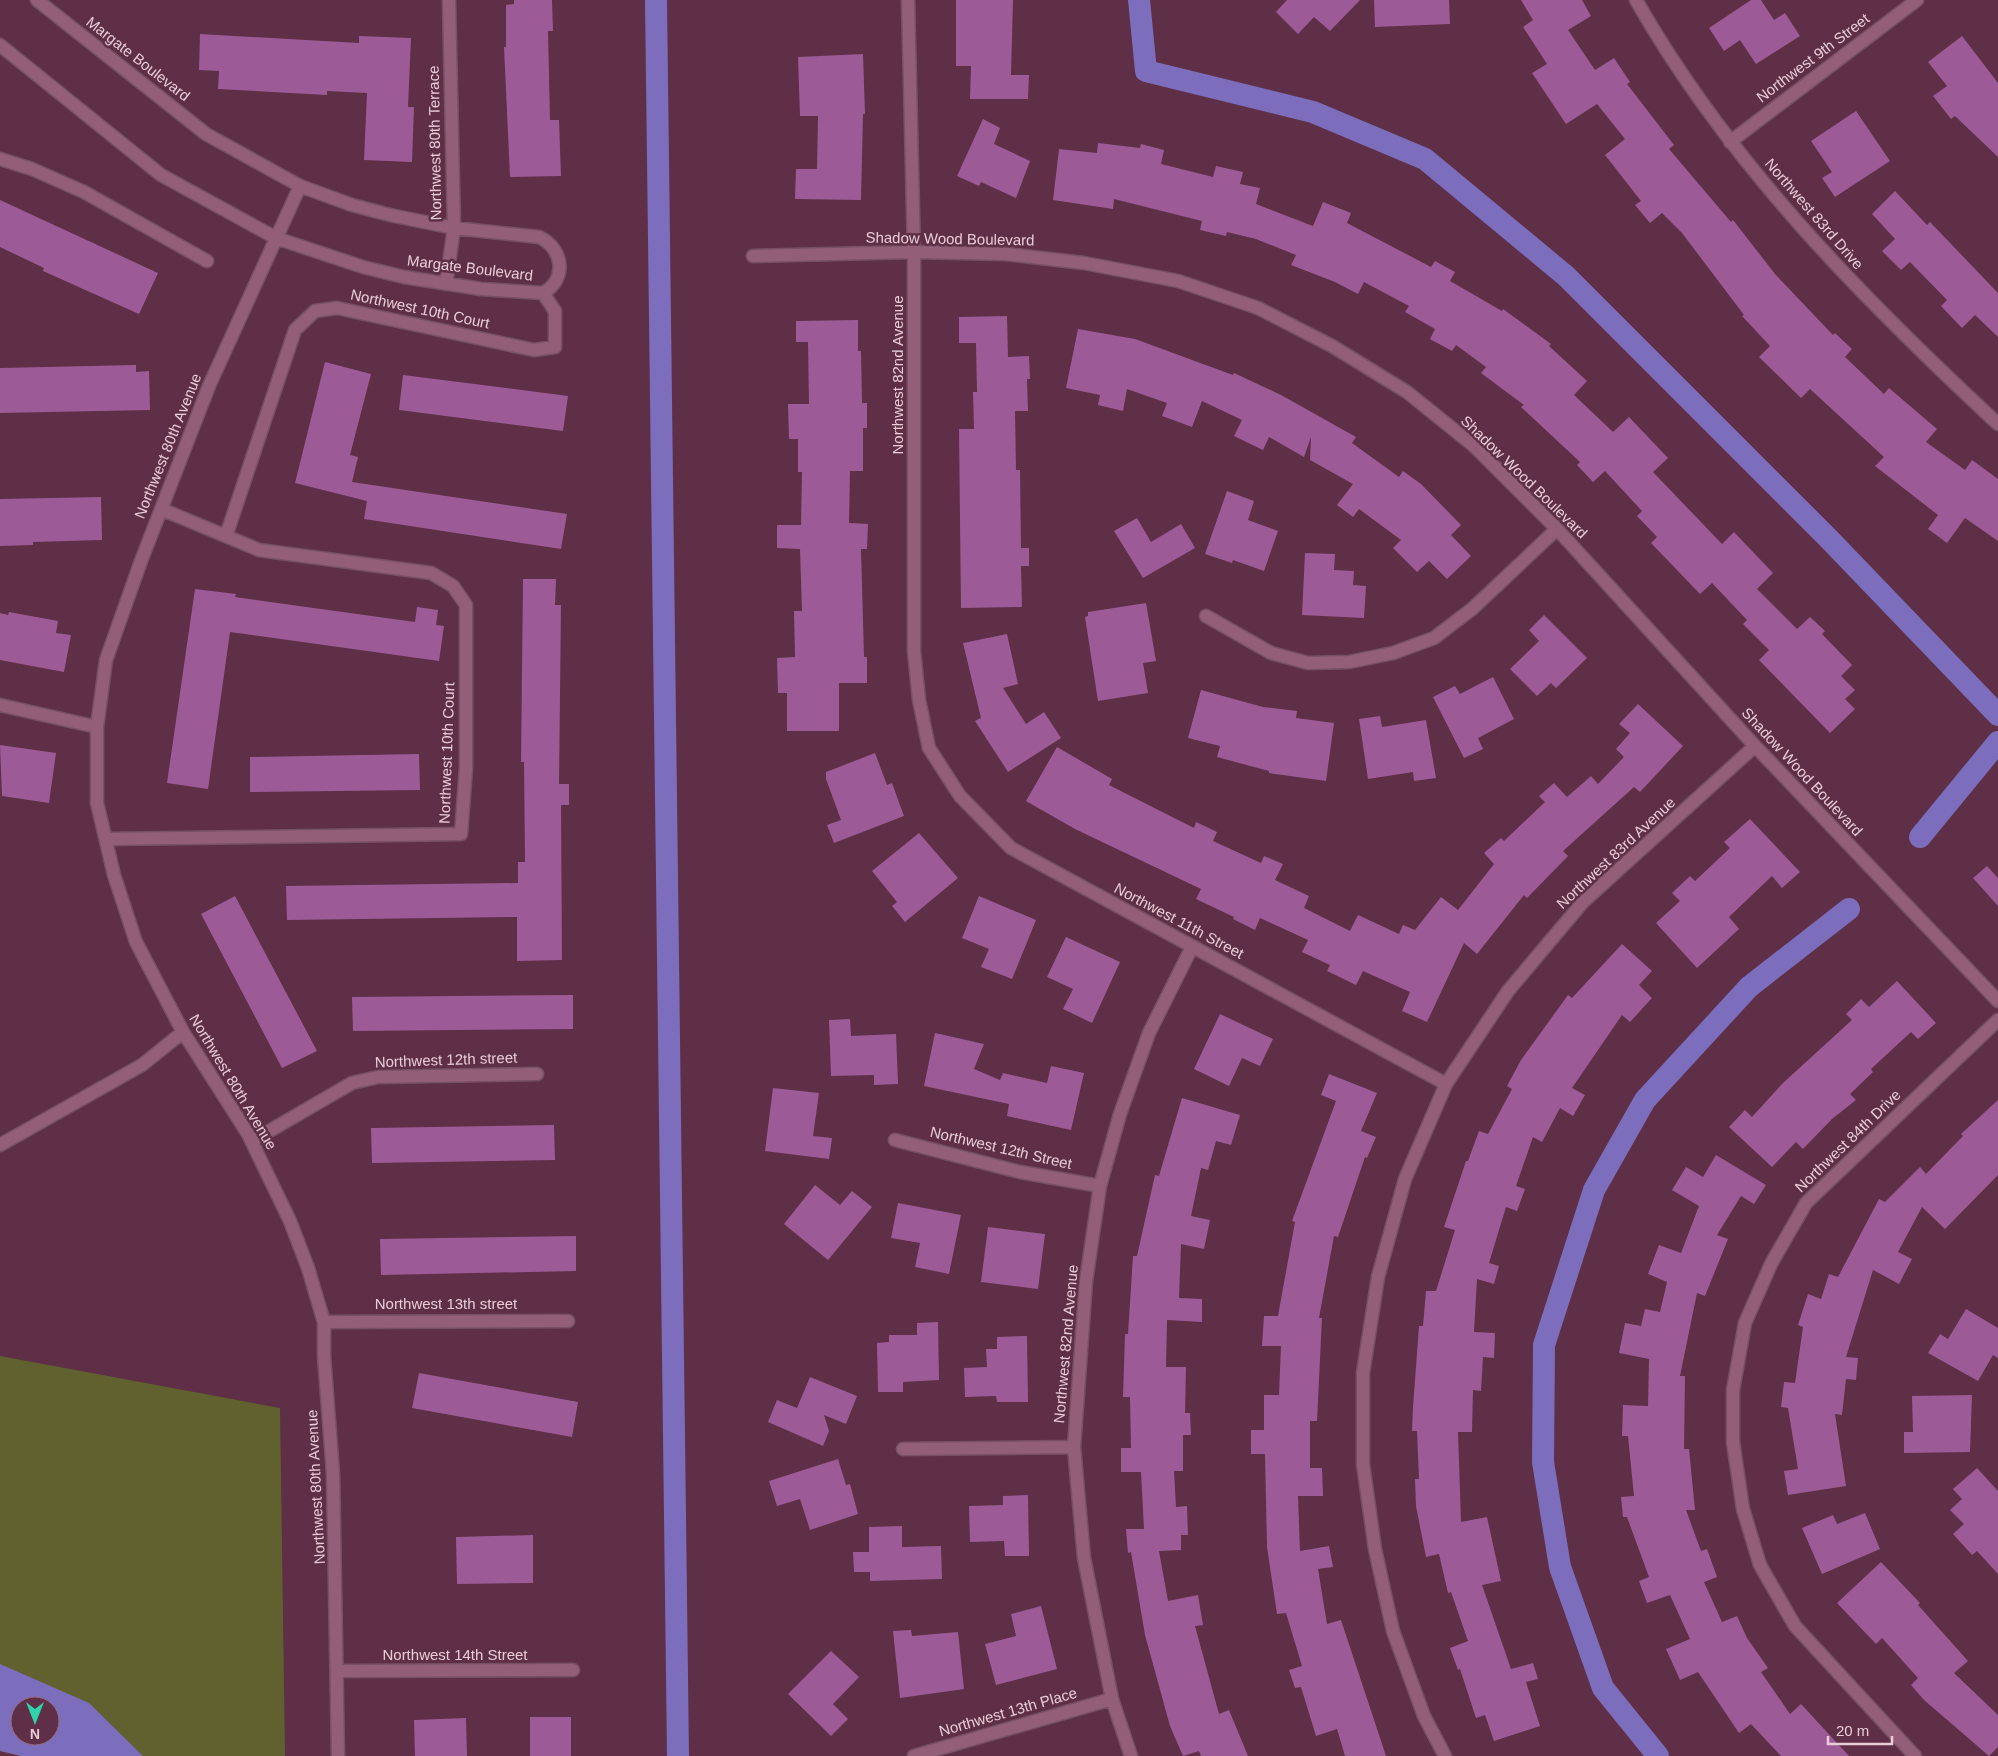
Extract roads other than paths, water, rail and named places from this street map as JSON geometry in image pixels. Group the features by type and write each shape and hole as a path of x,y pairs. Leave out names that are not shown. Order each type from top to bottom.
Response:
{"street":[{"name":"Margate Boulevard","path":"0,45 161,175 276,238 363,267 446,284 543,293 554,284 559,271 558,257 549,241 539,237 454,228 352,205 300,186 206,134 37,0"},
{"name":"Northwest 80th Terrace","path":"446,284 454,228 449,0"},
{"name":"Northwest 82nd Avenue","path":"908,0 914,252 914,651 919,700 929,748"},
{"name":"Northwest 83rd Drive","path":"1636,0 1665,50 1730,142 1834,264 1998,424"},
{"name":"Northwest 9th Street","path":"1730,142 1917,0"},
{"path":"0,159 32,169 84,192 207,261"},
{"name":"Northwest 80th Avenue","path":"300,186 209,386 161,509 106,660 97,728 97,803 114,875 136,942 183,1032 252,1141 290,1221 308,1268 324,1322 324,1356 333,1473 338,1756"},
{"name":"Shadow Wood Boulevard","path":"753,256 914,252 1006,254 1084,262 1178,281 1258,308 1332,346 1407,392 1474,446 1557,529 1755,746 1998,1001"},
{"name":"Northwest 10th Court","path":"226,536 295,330 315,310 337,308 534,350 555,347 555,310 543,293"},
{"name":"Northwest 10th Court","path":"106,839 461,834 466,768 466,605 453,586 431,573 259,550 161,509"},
{"path":"1206,616 1271,653 1308,663 1349,662 1393,653 1434,638 1442,632 1472,609 1557,529"},
{"path":"0,705 97,728"},
{"name":"Northwest 83rd Avenue","path":"1445,1756 1424,1716 1393,1631 1375,1549 1363,1464 1363,1373 1378,1278 1406,1179 1446,1084 1508,991 1583,902 1755,746"},
{"name":"Northwest 11th Street","path":"929,748 960,796 1011,848 1446,1084"},
{"name":"Northwest 82nd Avenue","path":"1131,1756 1112,1699 1084,1558 1074,1448 1086,1281 1100,1186 1120,1114 1149,1033 1192,946"},
{"name":"Northwest 84th Drive","path":"1915,1756 1794,1626 1760,1565 1743,1508 1733,1442 1733,1390 1745,1323 1771,1264 1806,1203 1998,1020"},
{"path":"0,1145 142,1066 183,1032"},
{"name":"Northwest 12th street","path":"252,1141 352,1083 378,1077 537,1074"},
{"name":"Northwest 12th Street","path":"895,1140 1020,1172 1100,1186"},
{"name":"Northwest 13th street","path":"324,1322 568,1321"},
{"path":"904,1449 1074,1448"},
{"name":"Northwest 14th Street","path":"338,1672 573,1670"},
{"name":"Northwest 13th Place","path":"914,1756 1112,1699"}],"waterway":[{"path":"656,0 678,1756"},
{"path":"1139,0 1146,71 1313,112 1425,159 1566,276 1829,539 1998,715"},
{"path":"1920,837 1998,742"},
{"path":"1658,1756 1603,1688 1560,1567 1543,1462 1544,1345 1594,1190 1645,1100 1749,987 1849,909"}]}
